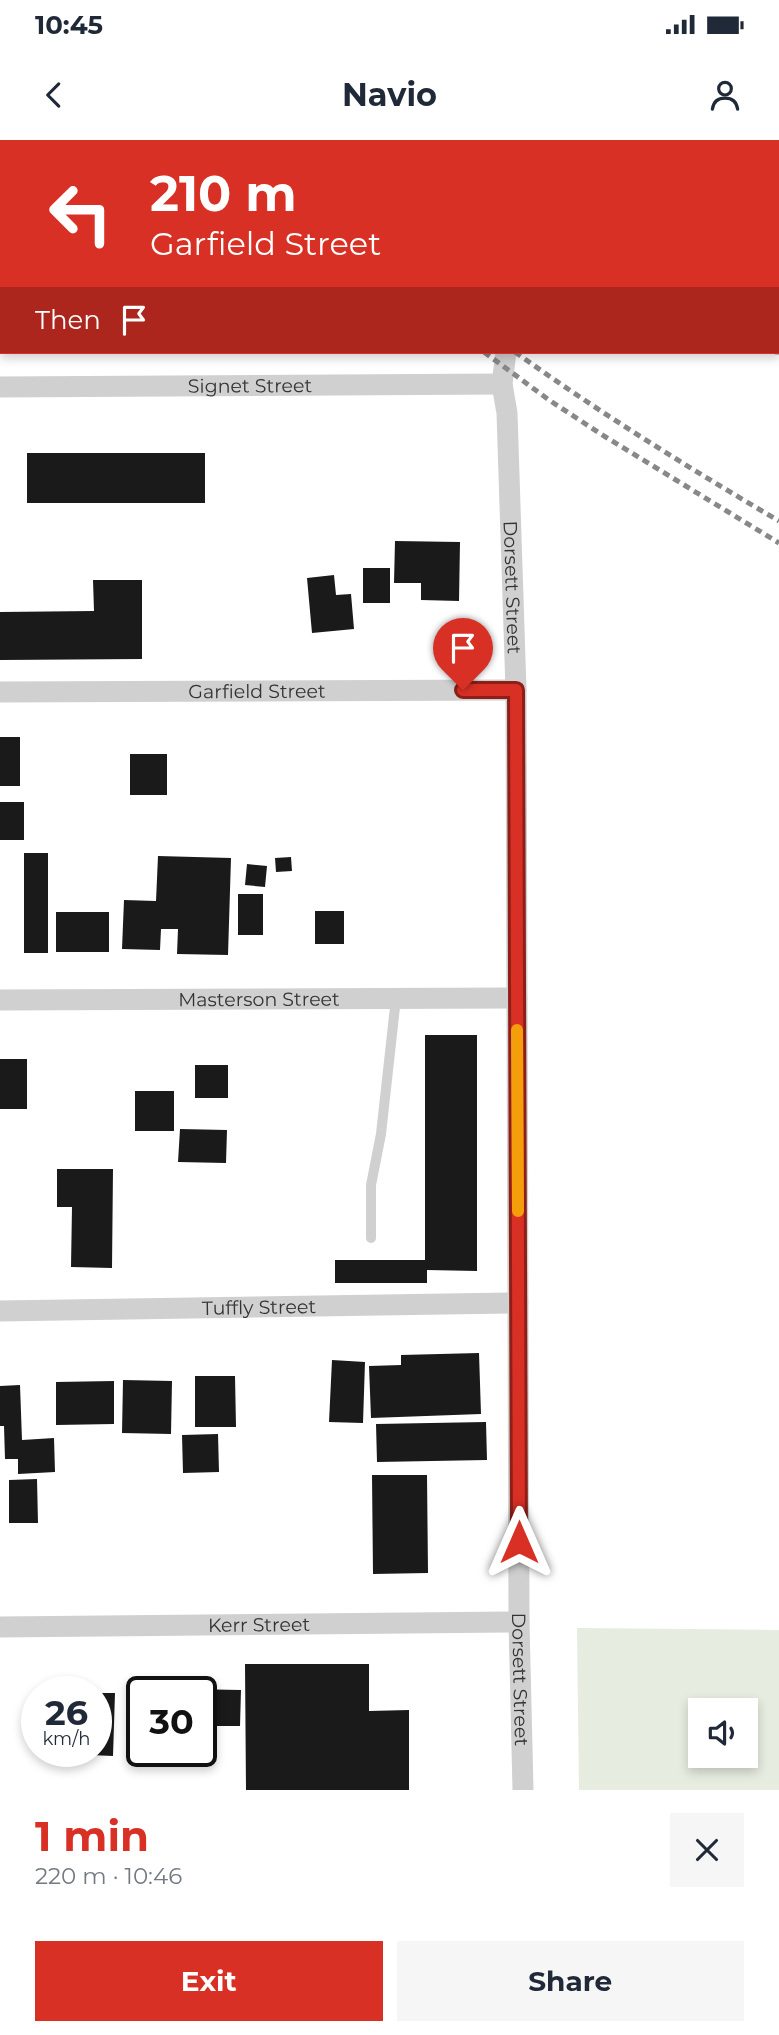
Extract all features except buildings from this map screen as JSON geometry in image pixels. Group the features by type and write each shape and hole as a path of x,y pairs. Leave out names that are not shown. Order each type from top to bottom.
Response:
{"street":[{"name":"Dorsett Street","path":"506,354 502,384 508,413 516,690 519,1622 523,1790"},
{"name":"Signet Street","path":"0,387 502,384"},
{"name":"Garfield Street","path":"0,692 516,690"},
{"name":"Masterson Street","path":"0,1000 517,998"},
{"name":"Tuffly Street","path":"0,1311 518,1303"},
{"name":"Kerr Street","path":"0,1627 519,1622"}],"lane":[{"path":"371,1238 371,1185 381,1134 396,998"}],"shaded area":[{"path":"577,1628 779,1630 779,1790 579,1790"}],"railway":[{"path":"487,354 604,436 779,543"},
{"path":"518,354 645,440 779,521"}],"slow traffic":[{"path":"517,1030 518,1211"}],"route":[{"path":"463,690 516,690 519,1542"}]}
